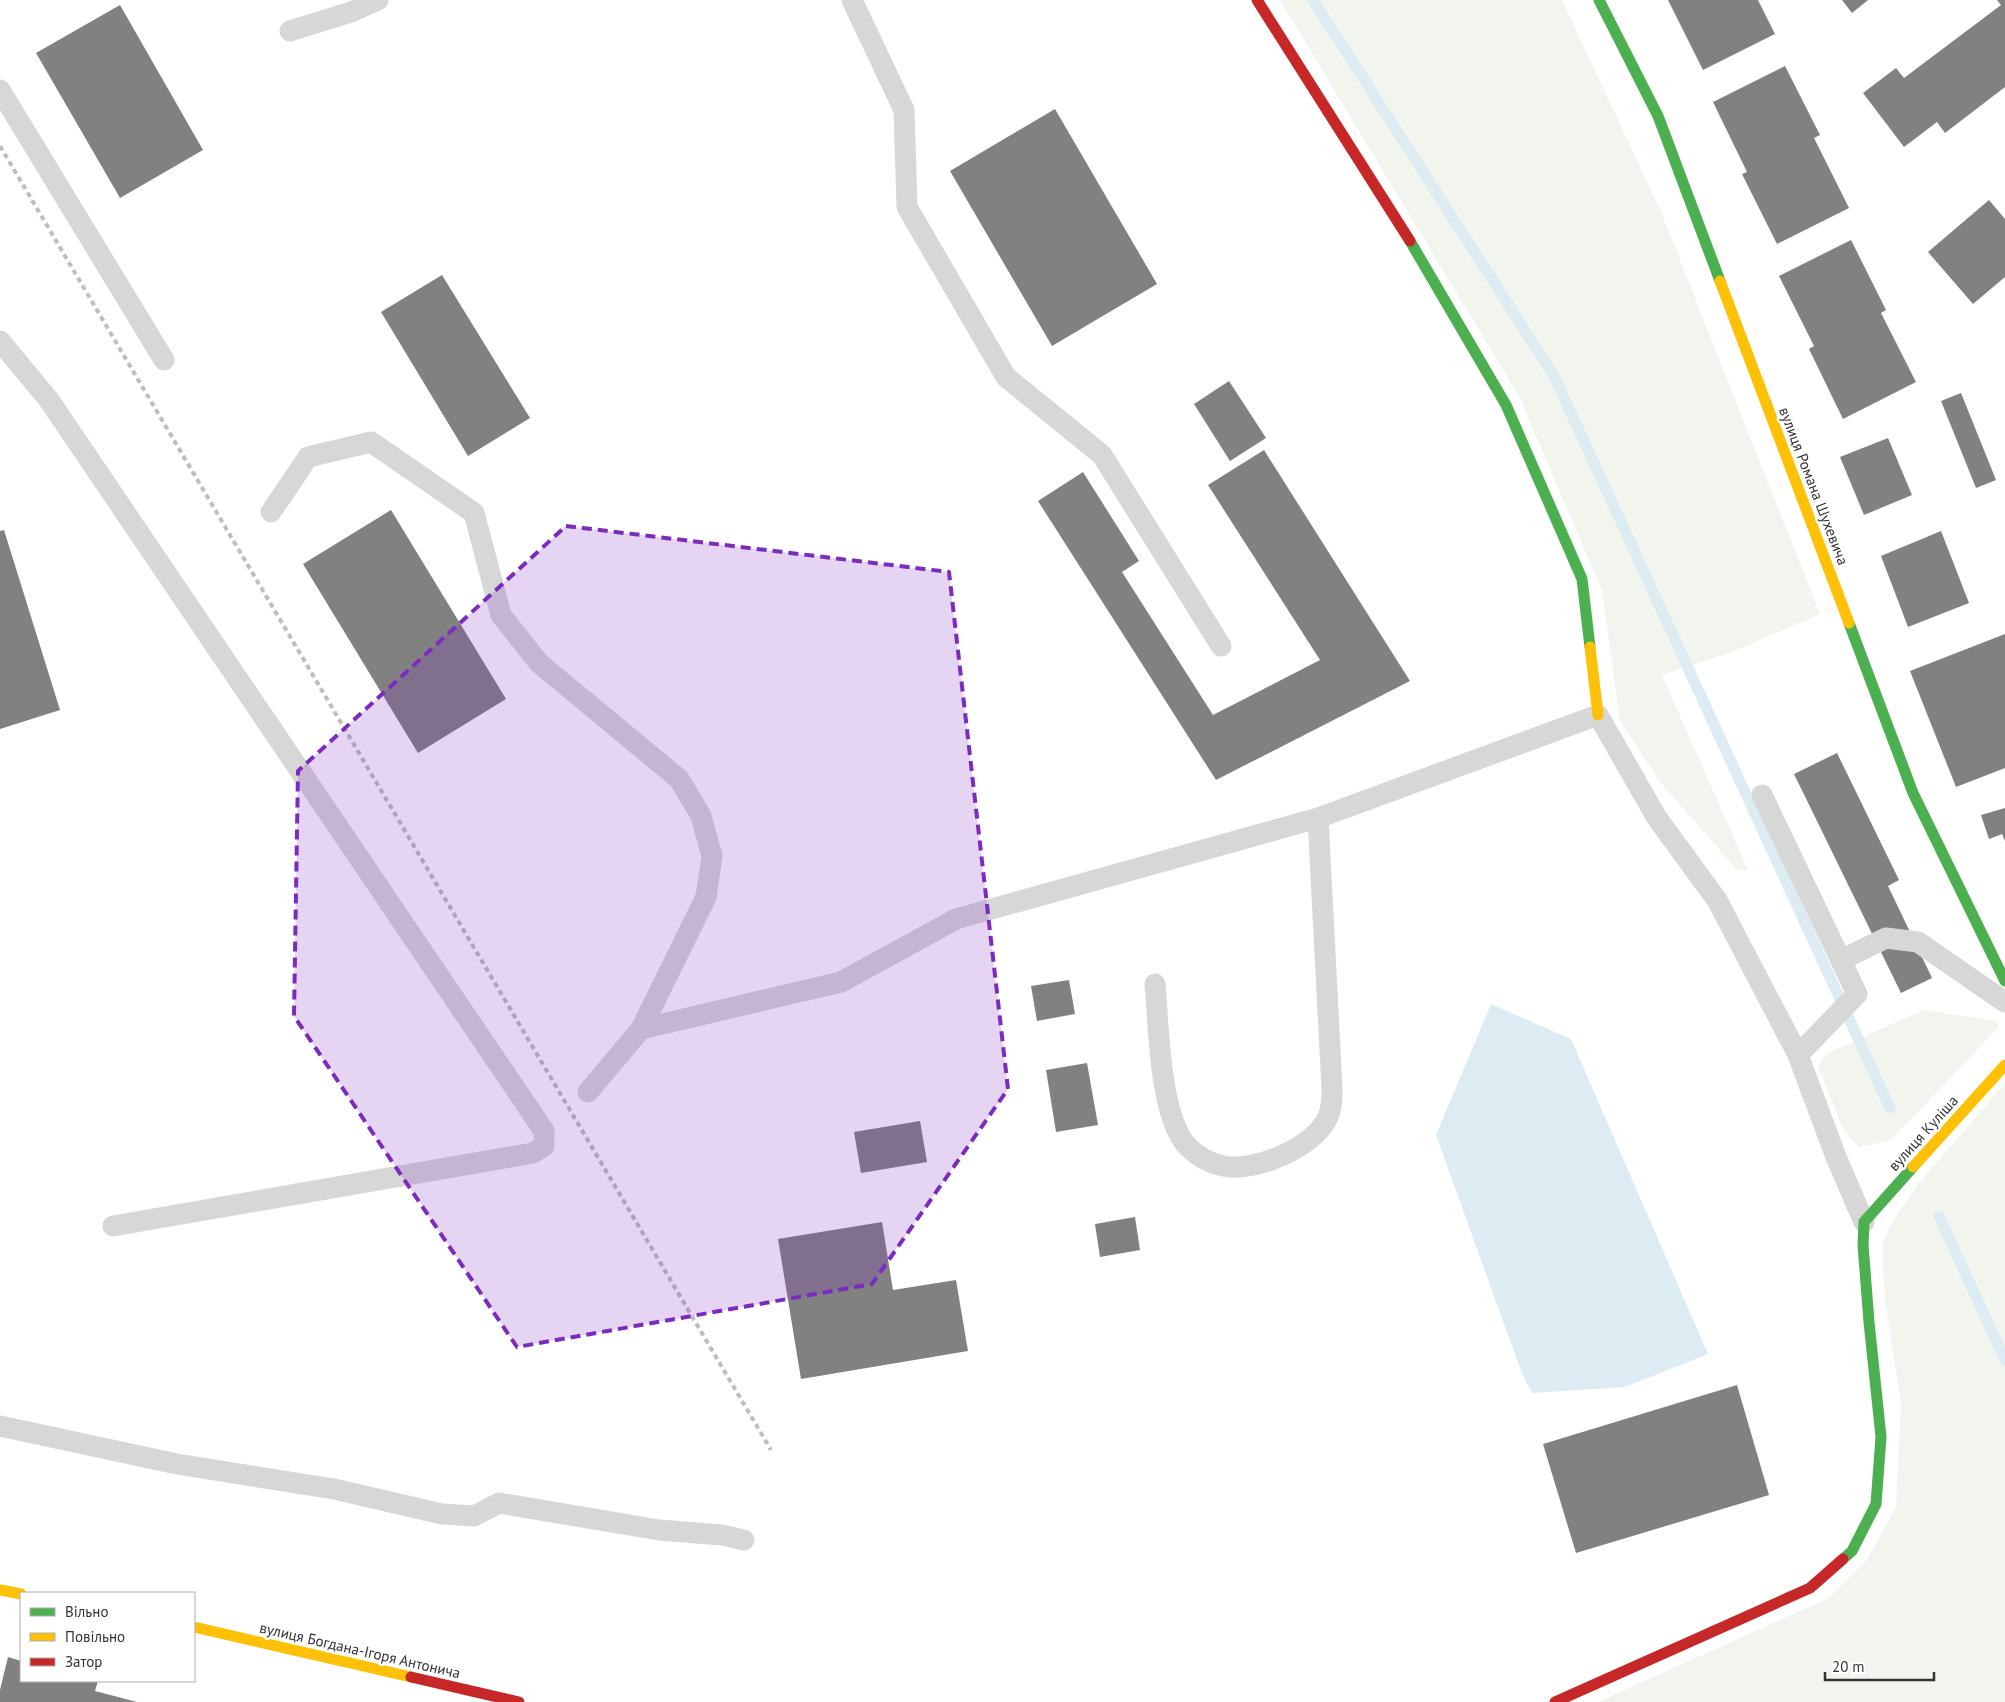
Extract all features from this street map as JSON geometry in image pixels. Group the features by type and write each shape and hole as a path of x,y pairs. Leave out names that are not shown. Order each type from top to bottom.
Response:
{"street":[{"path":"1257,0 1403,228 1506,405 1582,579 1598,715"},
{"name":"вулиця Романа Шухевича","path":"1599,0 1658,116 1913,793 2005,981"},
{"name":"вулиця Куліша","path":"1864,1222 2005,1065"},
{"path":"1555,1702 1810,1588 1852,1551 1876,1504 1881,1436 1869,1322 1863,1245 1864,1222"},
{"path":"0,1590 20,1594"},
{"name":"вулиця Богдана-Ігоря Антонича","path":"195,1628 519,1702"}],"lane":[{"path":"290,31 351,12 378,0"},
{"path":"852,0 904,110 907,207 1006,377 1102,455 1221,646"},
{"path":"0,90 164,360"},
{"path":"0,341 49,400 544,1131 544,1146 533,1153 114,1226"},
{"path":"271,512 308,457 371,442 474,513 500,615 539,663 679,779 701,816 712,856 706,897 641,1029 588,1092"},
{"path":"641,1029 841,982 956,919 1318,818 1598,715 1657,818 1717,900 1798,1055 1836,1157 1864,1222"},
{"path":"1762,795 1857,994 1798,1055"},
{"path":"1155,984 1167,1097 1175,1123 1186,1144 1202,1159 1225,1166 1254,1164 1283,1154 1304,1143 1318,1131 1327,1119 1331,1107 1332,1088 1318,818"},
{"path":"1842,960 1886,938 1918,942 2005,1002"},
{"path":"0,1426 177,1464 334,1488 442,1514 474,1516 499,1503 659,1530 722,1535 744,1540"}],"highlighted area":[{"path":"566,526 949,572 1008,1089 872,1284 517,1347 294,1016 298,771"}],"shaded area":[{"path":"1280,0 1562,0 1661,212 1820,614 1732,652 1662,675 1748,870 1737,870 1660,782 1620,721 1602,591 1520,398"},
{"path":"1491,1004 1571,1039 1708,1354 1625,1387 1532,1393 1521,1371 1436,1135"},
{"path":"1923,1010 1997,1021 1999,1027 1891,1140 1859,1147 1843,1129 1818,1066 1828,1053"},
{"path":"2005,1083 2005,1702 1598,1702 1829,1598 1867,1560 1896,1507 1901,1403 1885,1301 1882,1245 1892,1222 1919,1183"}],"building":[{"path":"1668,0 1758,0 1775,34 1703,70"},
{"path":"1842,0 1868,0 1852,13"},
{"path":"1997,0 2005,0 2005,87 1945,133 1937,122 1904,147 1863,93 1896,68 1904,78 2001,5"},
{"path":"120,5 203,150 120,198 36,53"},
{"path":"1785,66 1820,135 1814,138 1849,208 1777,244 1742,174 1747,172 1713,102"},
{"path":"1055,109 1157,284 1052,346 950,171"},
{"path":"1989,200 2005,219 2005,277 1973,304 1928,252"},
{"path":"1851,240 1886,310 1881,313 1916,382 1843,419 1809,349 1814,346 1779,276"},
{"path":"442,275 530,418 468,456 381,312"},
{"path":"1229,381 1266,438 1230,461 1194,404"},
{"path":"1961,393 1996,480 1976,488 1941,401"},
{"path":"1888,438 1912,495 1864,515 1840,457"},
{"path":"1264,450 1410,681 1216,780 1038,501 1083,472 1139,561 1122,572 1213,715 1320,660 1208,485"},
{"path":"391,510 506,699 418,753 303,564"},
{"path":"4,530 60,710 0,729 0,531"},
{"path":"1941,531 1969,603 1908,627 1881,556"},
{"path":"2005,634 2005,768 1956,787 1910,671"},
{"path":"1837,753 1899,880 1888,886 1932,978 1901,993 1794,774"},
{"path":"2005,808 2005,841 2002,834 1989,839 1981,815"},
{"path":"1069,980 1075,1014 1037,1021 1031,986"},
{"path":"1087,1063 1098,1125 1056,1132 1046,1070"},
{"path":"920,1121 927,1162 861,1173 854,1132"},
{"path":"1135,1217 1140,1250 1100,1257 1095,1224"},
{"path":"882,1222 893,1290 956,1280 968,1351 801,1379 778,1239"},
{"path":"1737,1385 1769,1495 1576,1553 1543,1444"},
{"path":"8,1657 20,1661 20,1682 98,1682 95,1691 137,1702 0,1702 0,1690"}],"waterway":[{"path":"1313,0 1554,376 1890,1108"},
{"path":"1939,1216 2005,1360"}],"railway":[{"path":"0,146 771,1450"}],"traffic: fast":[{"path":"1599,0 1658,116 1720,281"},
{"path":"1410,241 1506,405 1582,579 1590,647"},
{"path":"1849,623 1913,793 2005,981"},
{"path":"1843,1559 1852,1551 1876,1504 1881,1437 1869,1322 1863,1245 1864,1222 1913,1167"}],"traffic: slow":[{"path":"1720,281 1849,623"},
{"path":"1590,647 1598,715"},
{"path":"1913,1167 2005,1065"},
{"path":"0,1590 20,1594"},
{"path":"195,1627 411,1677"}],"traffic: jam":[{"path":"1257,0 1410,241"},
{"path":"1555,1702 1810,1588 1843,1559"},
{"path":"411,1677 519,1702"}]}
